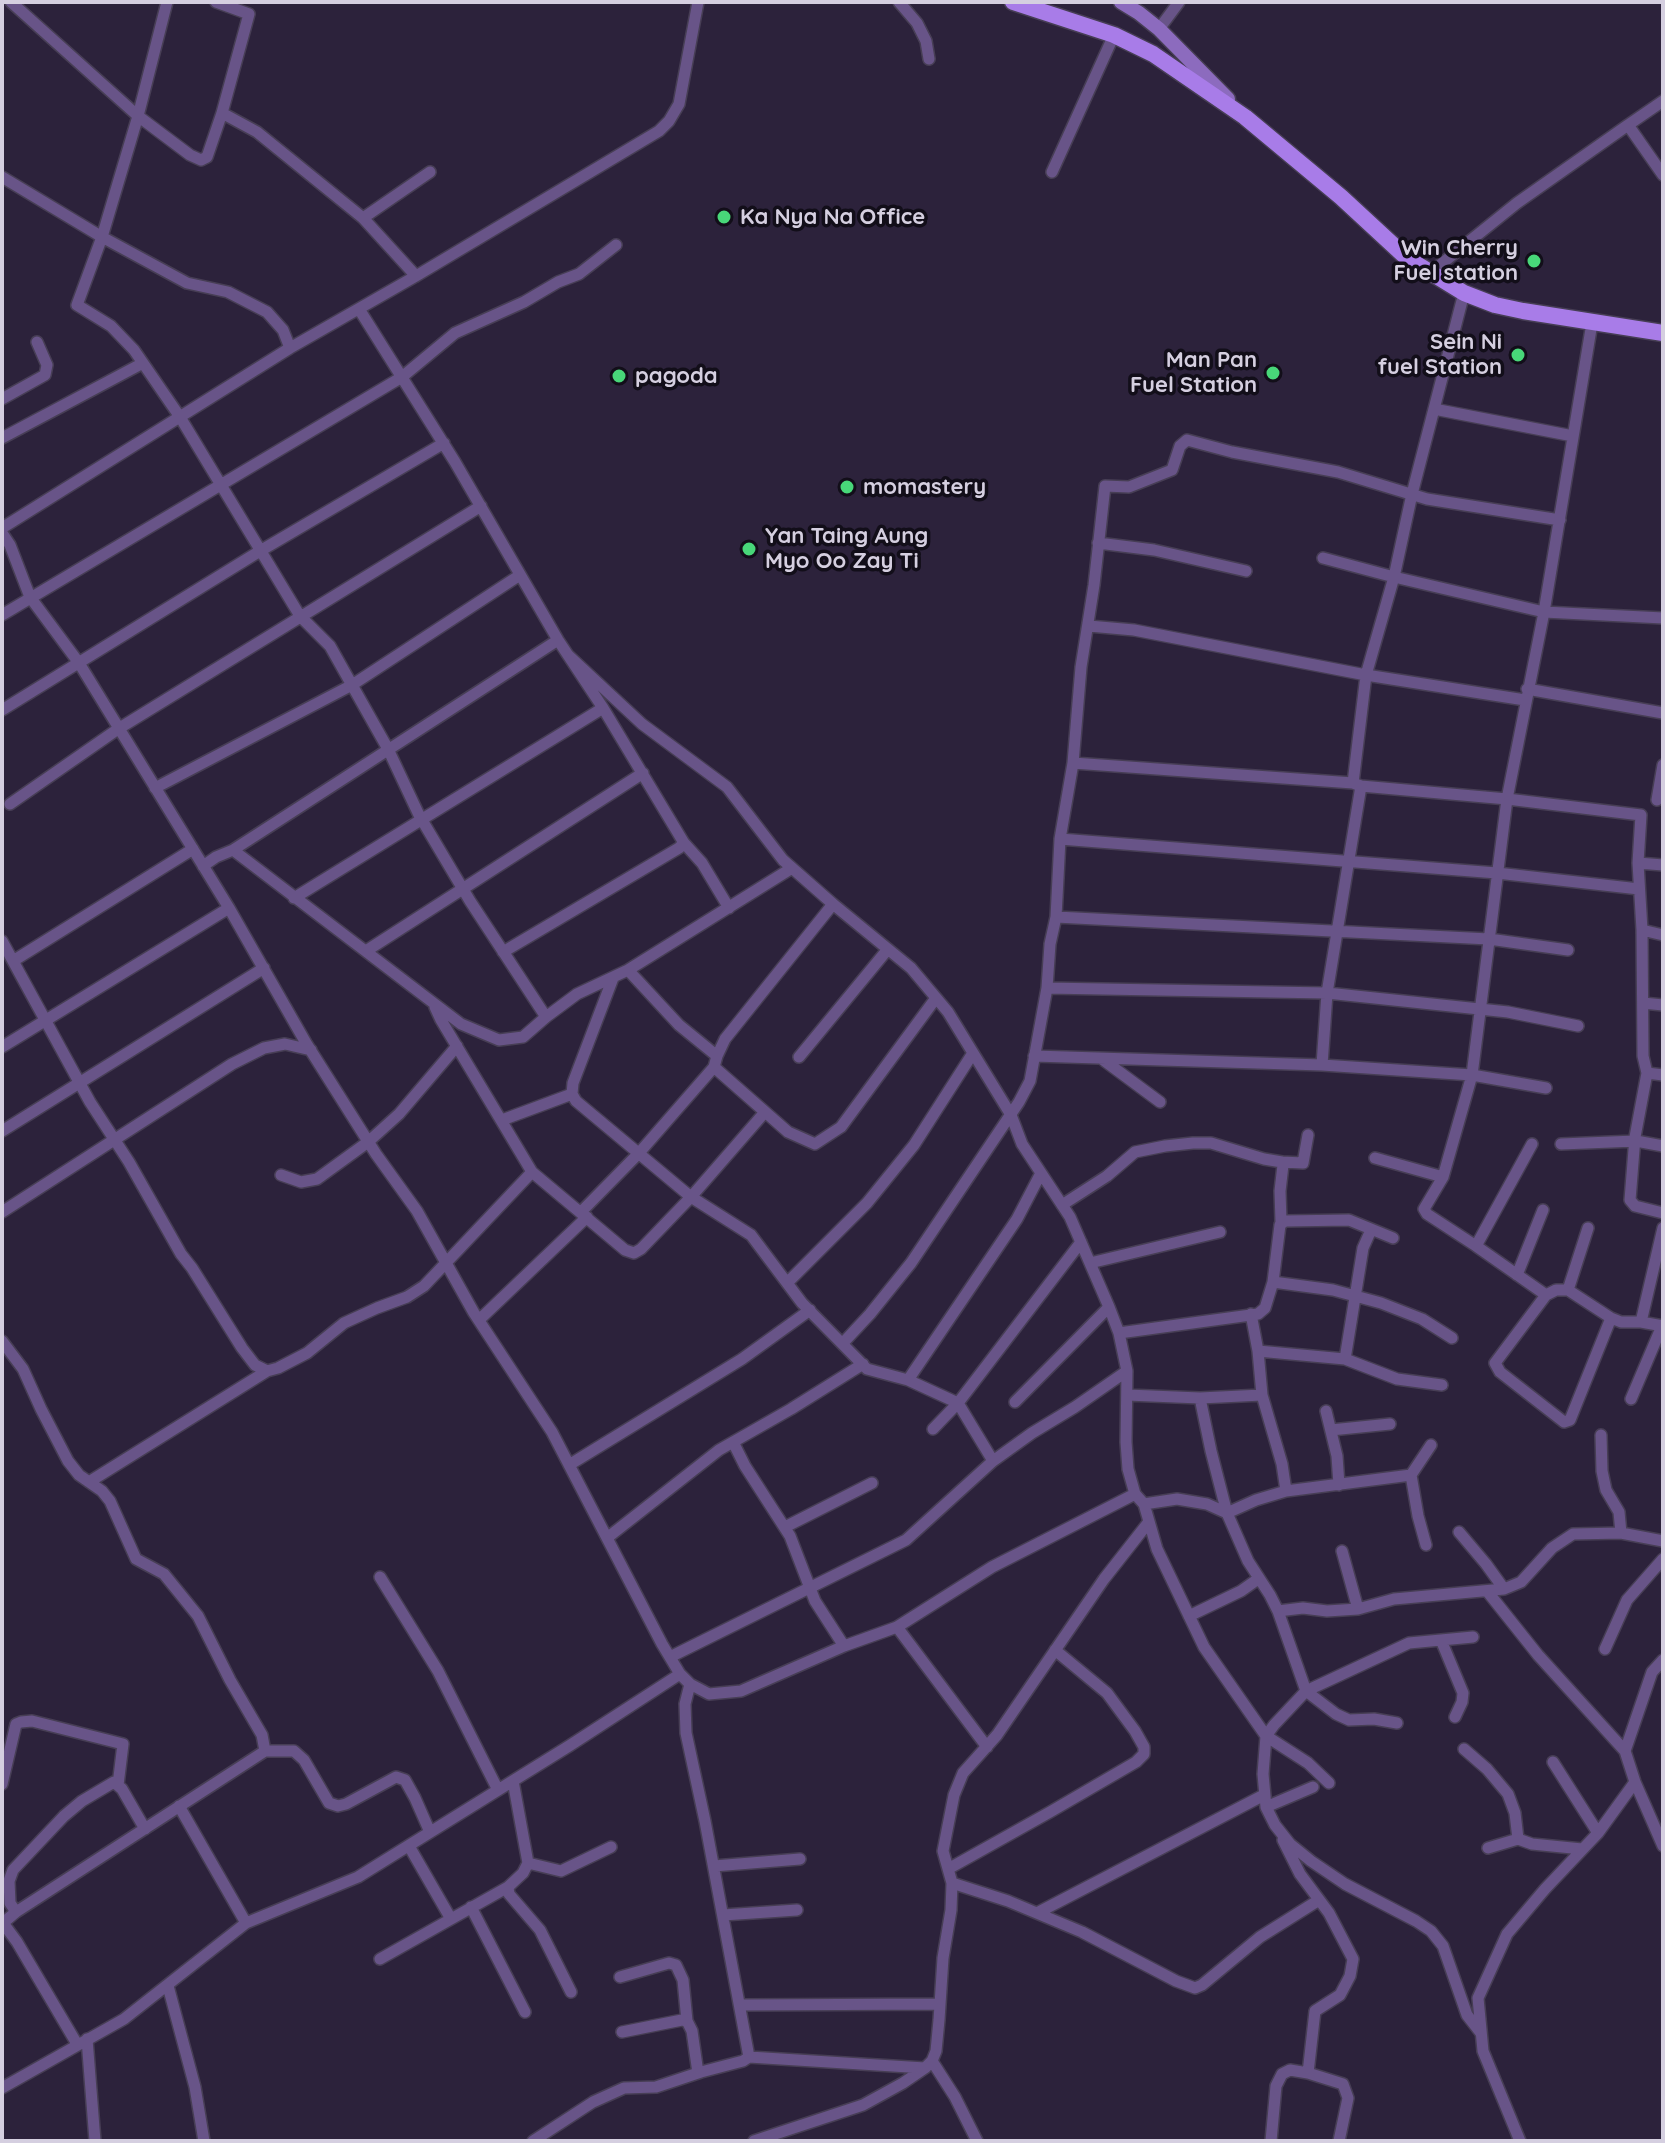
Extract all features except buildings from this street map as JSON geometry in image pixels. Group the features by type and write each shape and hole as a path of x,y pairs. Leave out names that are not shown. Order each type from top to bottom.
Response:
{"main road":[{"path":"1013,2 1114,35 1153,54 1245,117 1341,197 1407,258 1464,293 1509,308 1663,333"},
{"path":"1121,2 1159,29 1245,117"}],"street":[{"path":"11,2 138,116 201,160 207,157 222,113 249,14 216,2"},
{"path":"167,2 138,116 102,237 77,305 111,326 134,350 180,417 300,616 330,646 388,749 422,820 546,1017"},
{"path":"698,2 679,104 659,131 290,348 2,530 30,597 79,663 229,908 311,1050 368,1142 417,1211 479,1320 552,1432 670,1657 690,1684 709,1694 741,1691 844,1646 897,1627 992,1567 1135,1494"},
{"path":"899,2 917,23 926,41 929,59"},
{"path":"1159,29 1179,2"},
{"path":"1052,172 1114,35"},
{"path":"1430,273 1517,203 1663,101"},
{"path":"222,113 257,132 363,218 416,276"},
{"path":"1628,125 1663,175"},
{"path":"363,218 430,172"},
{"path":"3,180 187,283 228,292 267,312 283,330 290,348"},
{"path":"2,615 402,377 455,333 579,274 616,245"},
{"path":"1322,1065 1327,993 1357,785 1366,675 1394,577 1464,293"},
{"path":"359,309 444,443 558,640 684,843 702,863 729,908"},
{"path":"1546,1295 1424,1209 1443,1177 1472,1075 1507,799 1544,612 1592,323"},
{"path":"2,399 45,375 47,365 37,342"},
{"path":"2,438 143,363"},
{"path":"1434,409 1573,436"},
{"path":"843,1343 911,1263 1011,1115 1030,1081 1056,917 1060,839 1073,763 1081,667 1089,626 1105,486 1129,487 1172,470 1180,446 1187,440 1232,452 1338,472 1427,499 1560,520"},
{"path":"2,710 260,551 444,443"},
{"path":"10,804 118,729 481,506"},
{"path":"1098,543 1154,550 1246,571"},
{"path":"1323,558 1544,612 1663,618"},
{"path":"155,788 352,685 520,575"},
{"path":"1089,626 1134,630 1366,675 1663,713"},
{"path":"203,866 233,850 558,640"},
{"path":"568,655 642,724 727,787 783,860 911,968 948,1012 1011,1115 1022,1144 1070,1217 1109,1307 1119,1333 1127,1371 1128,1469 1135,1494 1144,1504 1157,1549 1204,1647 1266,1736 1308,1763 1329,1783"},
{"path":"294,898 603,708"},
{"path":"1073,763 1357,785 1641,815"},
{"path":"1663,765 1660,799 1641,815 1638,863 1643,1056 1647,1073 1630,1200 1635,1206 1663,1213"},
{"path":"366,951 643,773"},
{"path":"1060,839 1497,873 1639,889"},
{"path":"503,952 684,843"},
{"path":"13,961 193,849"},
{"path":"233,850 461,1024 499,1040 523,1037 577,994 628,970 792,868"},
{"path":"1638,863 1663,865"},
{"path":"479,1320 584,1214 639,1153 716,1062 725,1039 833,904"},
{"path":"2,1047 229,908"},
{"path":"1056,917 1489,939 1568,950"},
{"path":"1642,930 1663,935"},
{"path":"2,941 79,1081 181,1254 242,1348 255,1365 267,1371"},
{"path":"799,1057 888,949"},
{"path":"2,1131 264,968"},
{"path":"628,970 765,1112 788,1132 815,1144 841,1127 936,998"},
{"path":"613,978 573,1083 572,1094 576,1101 691,1197 751,1235 810,1310 867,1369 908,1380 958,1403 993,1461"},
{"path":"1047,988 1327,993 1508,1012 1578,1026"},
{"path":"433,1003 532,1172 625,1250 634,1253 691,1197 765,1112"},
{"path":"1643,1003 1663,1005"},
{"path":"2,1212 232,1064 264,1048 285,1044 311,1050"},
{"path":"281,1175 301,1182 317,1179 368,1142 399,1114 457,1046"},
{"path":"787,1283 867,1203 914,1145 973,1053"},
{"path":"1034,1056 1322,1065 1472,1075 1546,1088"},
{"path":"1102,1059 1160,1102"},
{"path":"1647,1073 1663,1075"},
{"path":"502,1120 572,1094"},
{"path":"1062,1205 1107,1176 1135,1152 1211,1143 1264,1159 1303,1163 1308,1135"},
{"path":"1561,1144 1636,1141 1663,1146"},
{"path":"1476,1246 1532,1144"},
{"path":"1375,1158 1443,1177"},
{"path":"1119,1333 1258,1314 1265,1308 1273,1282 1281,1222 1282,1162"},
{"path":"89,1482 267,1371 307,1353 344,1323 407,1297 424,1286 532,1172"},
{"path":"908,1380 1017,1219 1041,1173"},
{"path":"1517,1275 1543,1210"},
{"path":"1281,1222 1349,1220 1393,1238"},
{"path":"1568,1290 1588,1228"},
{"path":"1641,1322 1663,1228"},
{"path":"1345,1359 1363,1248 1371,1230"},
{"path":"1090,1263 1220,1232"},
{"path":"933,1429 958,1403 1081,1242"},
{"path":"1273,1282 1356,1295 1408,1313 1440,1328 1452,1338"},
{"path":"1611,1318 1570,1420 1564,1422 1500,1372 1495,1363 1546,1295 1556,1290 1568,1290 1621,1322 1662,1326 1631,1399"},
{"path":"1015,1402 1109,1307"},
{"path":"569,1465 742,1359 810,1310"},
{"path":"1251,1314 1262,1395 1282,1464 1286,1491"},
{"path":"2,1341 23,1369 68,1461 79,1475 110,1501 136,1559 164,1574 198,1616 262,1735 265,1751"},
{"path":"1258,1351 1345,1359 1397,1379 1442,1385"},
{"path":"607,1538 719,1450 863,1364"},
{"path":"670,1657 906,1540 993,1461 1127,1371"},
{"path":"1127,1395 1200,1398 1262,1395"},
{"path":"1200,1398 1227,1513 1248,1561 1278,1611 1306,1691 1349,1720 1374,1719 1397,1723"},
{"path":"1326,1411 1337,1456 1339,1485"},
{"path":"1331,1430 1390,1424"},
{"path":"1601,1435 1602,1471 1606,1490 1619,1512 1621,1533"},
{"path":"733,1442 790,1536 815,1601 844,1646"},
{"path":"1426,1545 1411,1475 1431,1445"},
{"path":"1144,1504 1177,1499 1207,1504 1227,1513 1286,1491 1411,1475"},
{"path":"785,1527 872,1483"},
{"path":"754,2141 863,2105 929,2065 936,2051 943,1958 951,1910 952,1883 943,1851 954,1795 963,1773 997,1735 1104,1579 1148,1523"},
{"path":"1459,1532 1504,1589"},
{"path":"1278,1611 1358,1609 1394,1599 1504,1589 1521,1582 1552,1548 1573,1534 1621,1533 1663,1541"},
{"path":"1342,1551 1358,1609"},
{"path":"1605,1649 1627,1600 1663,1559"},
{"path":"380,1577 438,1671 498,1790"},
{"path":"1189,1616 1241,1591 1258,1579"},
{"path":"1487,1591 1538,1655 1625,1751 1663,1846"},
{"path":"897,1627 987,1747"},
{"path":"1308,2073 1315,2011 1340,1995 1350,1976 1353,1959 1329,1913 1300,1874 1265,1801 1263,1774 1266,1736 1306,1691 1409,1643 1473,1637"},
{"path":"1441,1640 1463,1693 1455,1717"},
{"path":"948,1869 1136,1762 1144,1754 1144,1747 1135,1731 1107,1693 1055,1650"},
{"path":"1625,1751 1652,1672 1663,1660"},
{"path":"2,2088 124,2019 246,1923 358,1877 680,1674"},
{"path":"690,1684 685,1704 686,1733 749,2057"},
{"path":"2,1784 16,1724 32,1721 123,1744 118,1785"},
{"path":"1464,1749 1487,1769 1508,1794 1515,1813 1518,1839"},
{"path":"95,2141 82,2042 2,1922 265,1751 294,1751 304,1760 329,1803 338,1806 396,1777 405,1780 430,1832"},
{"path":"1553,1762 1598,1833"},
{"path":"380,1959 508,1887 523,1873 528,1863 513,1781"},
{"path":"16,1912 10,1903 9,1881 13,1870 82,1801 114,1782 145,1829"},
{"path":"1520,2141 1483,2051 1478,1998 1507,1934 1598,1833 1635,1782"},
{"path":"1037,1913 1265,1801 1313,1787"},
{"path":"179,1806 246,1923"},
{"path":"1275,1825 1290,1844 1311,1861 1345,1884 1431,1931 1443,1946 1467,2015 1481,2033"},
{"path":"1488,1848 1518,1839 1532,1844 1582,1849"},
{"path":"409,1846 451,1919"},
{"path":"528,1863 561,1871 611,1847"},
{"path":"714,1866 800,1859"},
{"path":"952,1883 1008,1901 1082,1932 1195,1988 1260,1937 1319,1900"},
{"path":"508,1887 509,1894 540,1930 571,1992"},
{"path":"471,1907 525,2012"},
{"path":"723,1915 797,1910"},
{"path":"620,1977 669,1963 676,1965 683,1980 687,2021 692,2031 698,2073"},
{"path":"168,1986 195,2087 204,2141"},
{"path":"740,2005 940,2004"},
{"path":"622,2032 687,2021"},
{"path":"533,2141 593,2102 624,2088 656,2087 749,2057 929,2065 955,2097 977,2141"},
{"path":"1271,2141 1276,2086 1282,2074 1290,2070 1339,2082 1346,2089 1348,2098 1339,2141"}],"place":[{"name":"Ka Nya Na Office","path":"724,217"},
{"name":"Win Cherry Fuel station","path":"1534,261"},
{"name":"Sein Ni fuel Station","path":"1518,355"},
{"name":"Man Pan Fuel Station","path":"1273,373"},
{"name":"pagoda","path":"619,376"},
{"name":"momastery","path":"847,487"},
{"name":"Yan Taing Aung Myo Oo Zay Ti","path":"749,549"}]}
